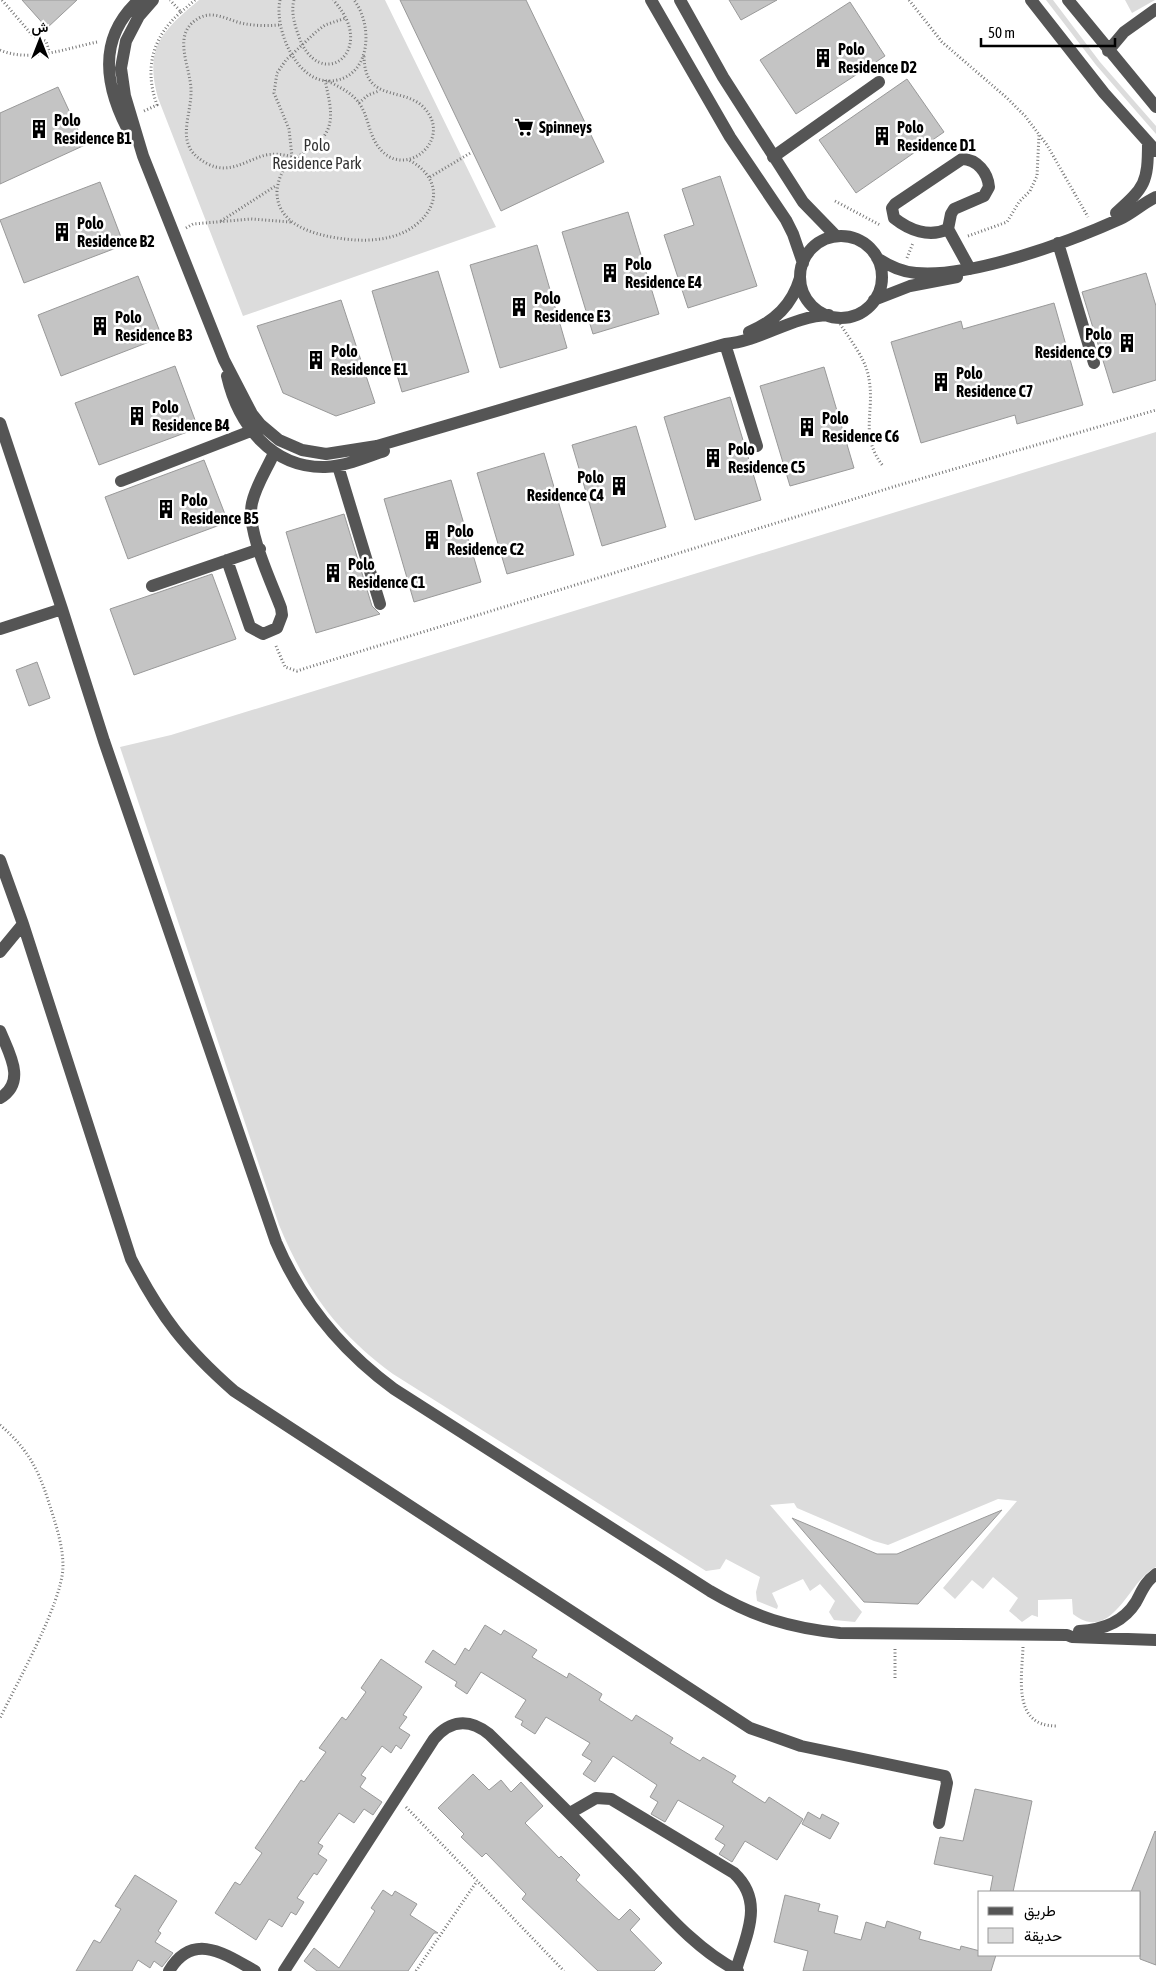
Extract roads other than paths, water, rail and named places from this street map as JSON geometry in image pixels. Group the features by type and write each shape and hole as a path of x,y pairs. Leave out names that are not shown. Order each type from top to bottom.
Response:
{"street":[{"path":"139,0 125,15 112,39 108,65 112,92 128,131 143,156"},
{"path":"153,0 132,28 123,54 122,82 143,156 224,360 246,404 260,424 279,440 302,450 338,454 420,434 725,344 751,339 804,318 853,315 862,312 879,292 882,275 877,258 872,250 856,239 836,236 819,242 812,248 803,264 792,298 780,313 766,323 725,344"},
{"path":"651,0 710,104 786,220 803,264"},
{"path":"680,0 723,77 773,157 809,210 836,236"},
{"path":"1031,0 1092,78 1152,147 1147,174 1140,190 1100,226"},
{"path":"1071,0 1108,52 1156,107"},
{"path":"1108,52 1124,32 1156,9"},
{"path":"773,157 879,82"},
{"path":"948,229 929,234 916,230 894,218 892,208 956,162 969,159 979,166 987,178 989,187 984,196 954,209 948,229 970,269"},
{"path":"874,300 910,286 956,277 970,269 1058,243 1121,219 1156,197"},
{"path":"1058,243 1094,363"},
{"path":"877,258 893,268 910,272 970,269"},
{"path":"800,278 808,301 821,312 832,316"},
{"path":"725,344 757,446"},
{"path":"224,360 228,383 236,406 251,432 274,453 305,465 338,466 386,451 420,434"},
{"path":"0,423 104,742 276,1242 299,1290 331,1334 372,1372 394,1389 740,1609 772,1622 806,1630 840,1633 1024,1634 1067,1635 1113,1640 1156,1640"},
{"path":"121,481 251,432"},
{"path":"227,560 250,627 263,634 271,632 281,622 282,615 252,525 251,504 274,453"},
{"path":"338,466 380,604"},
{"path":"152,586 260,549"},
{"path":"0,629 62,609"},
{"path":"0,860 23,924 131,1259 150,1296 174,1332 202,1363 234,1391 750,1728 801,1746 945,1776 947,1783 939,1823"},
{"path":"0,952 23,924"},
{"path":"0,1030 15,1074 12,1088 0,1098"},
{"path":"1067,1635 1100,1629 1119,1620 1134,1605 1144,1585 1156,1574"},
{"path":"284,1971 396,1796 442,1729 454,1723 467,1722 479,1726 489,1734 570,1813 686,1933 737,1970 751,1918 752,1906 750,1893 744,1882 734,1873 611,1799 596,1798 570,1813"},
{"path":"169,1971 183,1954 195,1949 208,1948 221,1952 255,1971"}],"place":[{"name":"Polo Residence D2","path":"823,58"},
{"name":"Spinneys","path":"524,127"},
{"name":"Polo Residence B1","path":"39,129"},
{"name":"Polo Residence D1","path":"882,136"},
{"name":"Polo Residence B2","path":"62,232"},
{"name":"Polo Residence E4","path":"610,273"},
{"name":"Polo Residence E3","path":"519,307"},
{"name":"Polo Residence B3","path":"100,326"},
{"name":"Polo Residence C9","path":"1127,343"},
{"name":"Polo Residence E1","path":"316,360"},
{"name":"Polo Residence C7","path":"941,382"},
{"name":"Polo Residence B4","path":"137,416"},
{"name":"Polo Residence C6","path":"807,427"},
{"name":"Polo Residence C5","path":"713,458"},
{"name":"Polo Residence C4","path":"619,486"},
{"name":"Polo Residence B5","path":"166,509"},
{"name":"Polo Residence C2","path":"432,540"},
{"name":"Polo Residence C1","path":"333,573"}],"park label":[{"name":"Polo Residence Park","path":"317,154"}]}
